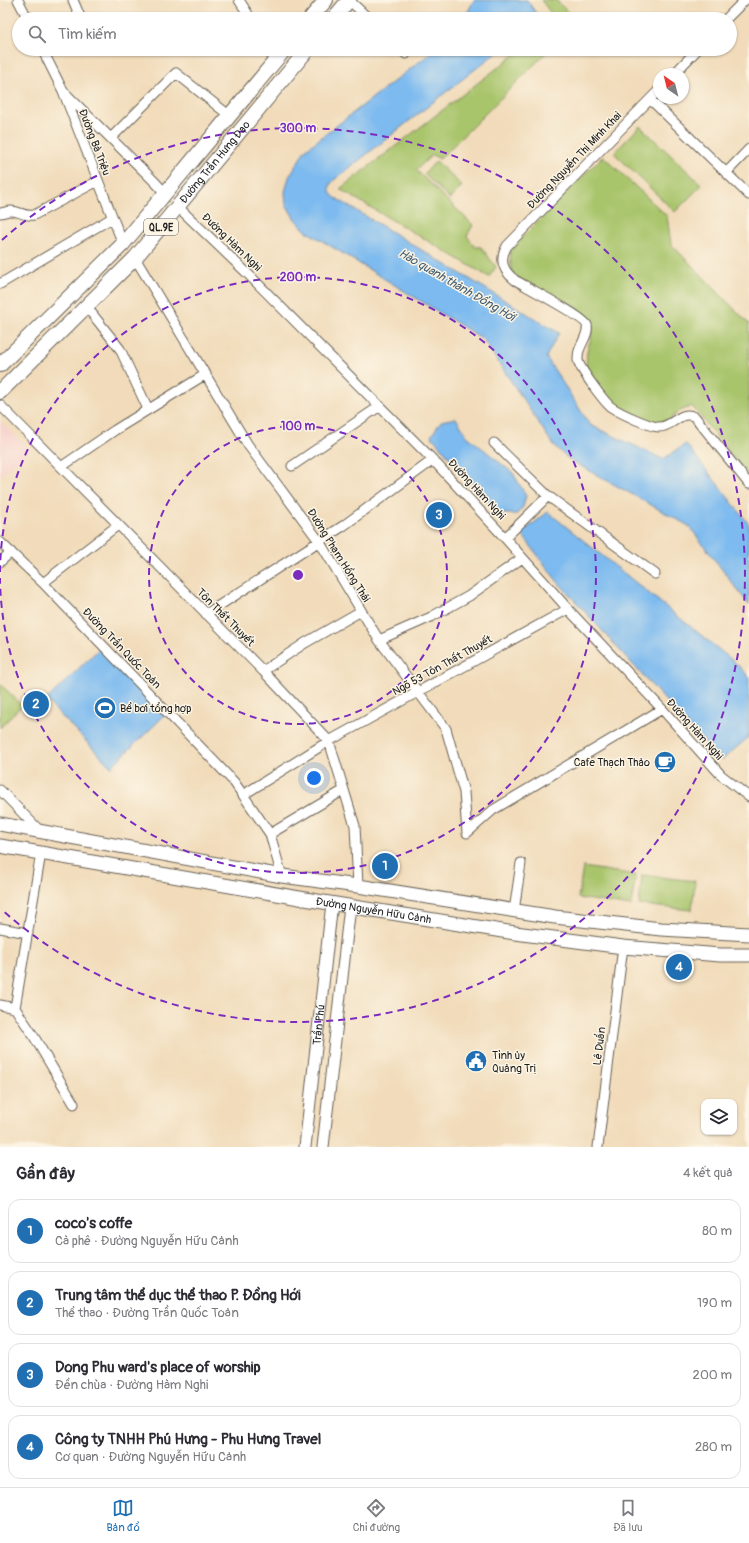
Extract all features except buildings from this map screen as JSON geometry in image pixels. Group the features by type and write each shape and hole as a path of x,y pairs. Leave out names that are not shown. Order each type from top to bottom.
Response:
{"main road":[{"path":"316,12 326,0"},
{"path":"339,12 349,0"},
{"name":"Đường Trần Hưng Đạo","path":"0,365 123,244 230,116 277,56"},
{"name":"Đường Trần Hưng Đạo","path":"0,392 135,258 302,56"},
{"path":"166,194 178,207"},
{"name":"Đường Nguyễn Hữu Cảnh","path":"0,824 282,876 358,886 514,911 627,926 749,934"},
{"path":"40,831 41,853"},
{"name":"Đường Nguyễn Hữu Cảnh","path":"0,846 522,934 623,947 720,955 749,955"},
{"path":"352,906 358,886"},
{"path":"623,947 627,926"}],"street":[{"path":"18,0 24,12"},
{"path":"73,0 78,12"},
{"path":"239,0 247,12"},
{"path":"349,0 362,12"},
{"path":"733,12 745,0"},
{"name":"Đường Bà Triệu","path":"46,56 63,90 123,244"},
{"path":"680,68 691,56"},
{"path":"111,138 176,73 230,116"},
{"path":"63,90 166,194"},
{"name":"Đường Nguyễn Thị Minh Khai","path":"653,96 507,246 502,255 502,261 509,275 584,321 586,325 586,333 579,352 578,360 603,399 610,407 634,418 660,427 690,414 695,417 749,484"},
{"path":"650,99 749,195"},
{"path":"726,173 749,149"},
{"path":"0,213 10,210 26,216 34,215 98,181"},
{"name":"Đường Hàm Nghi","path":"178,207 255,280 433,460 721,775 749,797"},
{"path":"0,284 112,218"},
{"name":"Đường Phạm Hồng Thái","path":"135,258 248,445 318,541 379,640 446,729 464,792 467,833 493,810 662,709"},
{"path":"86,306 120,349 148,409"},
{"path":"61,467 115,430 206,374"},
{"name":"Tôn Thất Thuyết","path":"0,405 263,671 329,741 355,826 358,886"},
{"path":"292,466 380,406"},
{"path":"494,443 548,496 655,574"},
{"path":"206,614 358,515 433,460"},
{"path":"505,538 548,496"},
{"path":"43,583 118,525"},
{"name":"Đường Trần Quốc Toản","path":"0,542 43,583 234,782 270,834 282,876"},
{"path":"0,562 11,552"},
{"path":"379,640 432,617 469,596 522,558"},
{"name":"Ngõ 53 Tôn Thất Thuyết","path":"243,795 329,741 568,609"},
{"path":"263,671 305,643 360,611"},
{"path":"0,790 40,831"},
{"path":"270,834 344,790"},
{"path":"41,853 15,1008 74,1104"},
{"path":"514,911 521,863"},
{"name":"Trần Phú","path":"305,1147 332,903"},
{"name":"Trần Phú","path":"323,1147 352,906"},
{"path":"0,928 28,932"},
{"name":"Lê Duẩn","path":"598,1147 623,947"},
{"path":"0,1005 15,1008"}],"shaded area":[{"path":"0,420 29,450 0,476"}],"green space":[{"path":"541,0 556,0 568,12 550,12"},
{"path":"513,56 543,56 440,159 432,155 416,170 473,225 467,236 475,247 481,247 496,267 489,277 341,190 341,188"},
{"path":"640,126 702,185 675,212 614,153"},
{"path":"603,156 667,216 671,244 749,324 749,477 692,406 680,411 668,421 659,423 647,420 612,404 586,368 587,351 591,338 592,326 586,316 515,277 511,268 510,251"},
{"path":"436,161 462,186 450,199 424,174"},
{"path":"0,684 22,705 0,728"},
{"path":"583,867 636,875 631,906 578,898"},
{"path":"642,875 695,881 692,910 639,905"}],"water":[{"path":"474,0 527,0 535,12 468,12"},
{"name":"Hào quanh thành Đồng Hới","path":"427,56 492,56 334,180 330,186 331,193 334,197 559,333 546,357 590,425 663,459 686,444 749,524 749,605 689,526 570,460 554,446 483,339 306,231 294,218 286,204 285,192 289,177 305,150"},
{"path":"456,418 467,436 513,473 526,496 523,507 517,514 499,514 431,436 441,421"},
{"path":"548,512 737,664 749,677 749,737 722,760 694,732 557,581 521,533"},
{"name":"Bể bơi tổng hợp","path":"100,648 165,715 111,767 46,700"}],"place":[{"name":"Dong Phu ward's place of worship","path":"439,515"},
{"name":"Trung tâm thể dục thể thao P. Đồng Hới","path":"36,704"},
{"name":"Bể bơi tổng hợp","path":"105,708"},
{"name":"Cafe Thạch Thảo","path":"665,762"},
{"name":"coco's coffe","path":"385,866"},
{"name":"Công ty TNHH Phú Hưng - Phu Hưng Travel","path":"679,967"},
{"name":"Tỉnh ủy Quảng Trị","path":"476,1061"}]}
